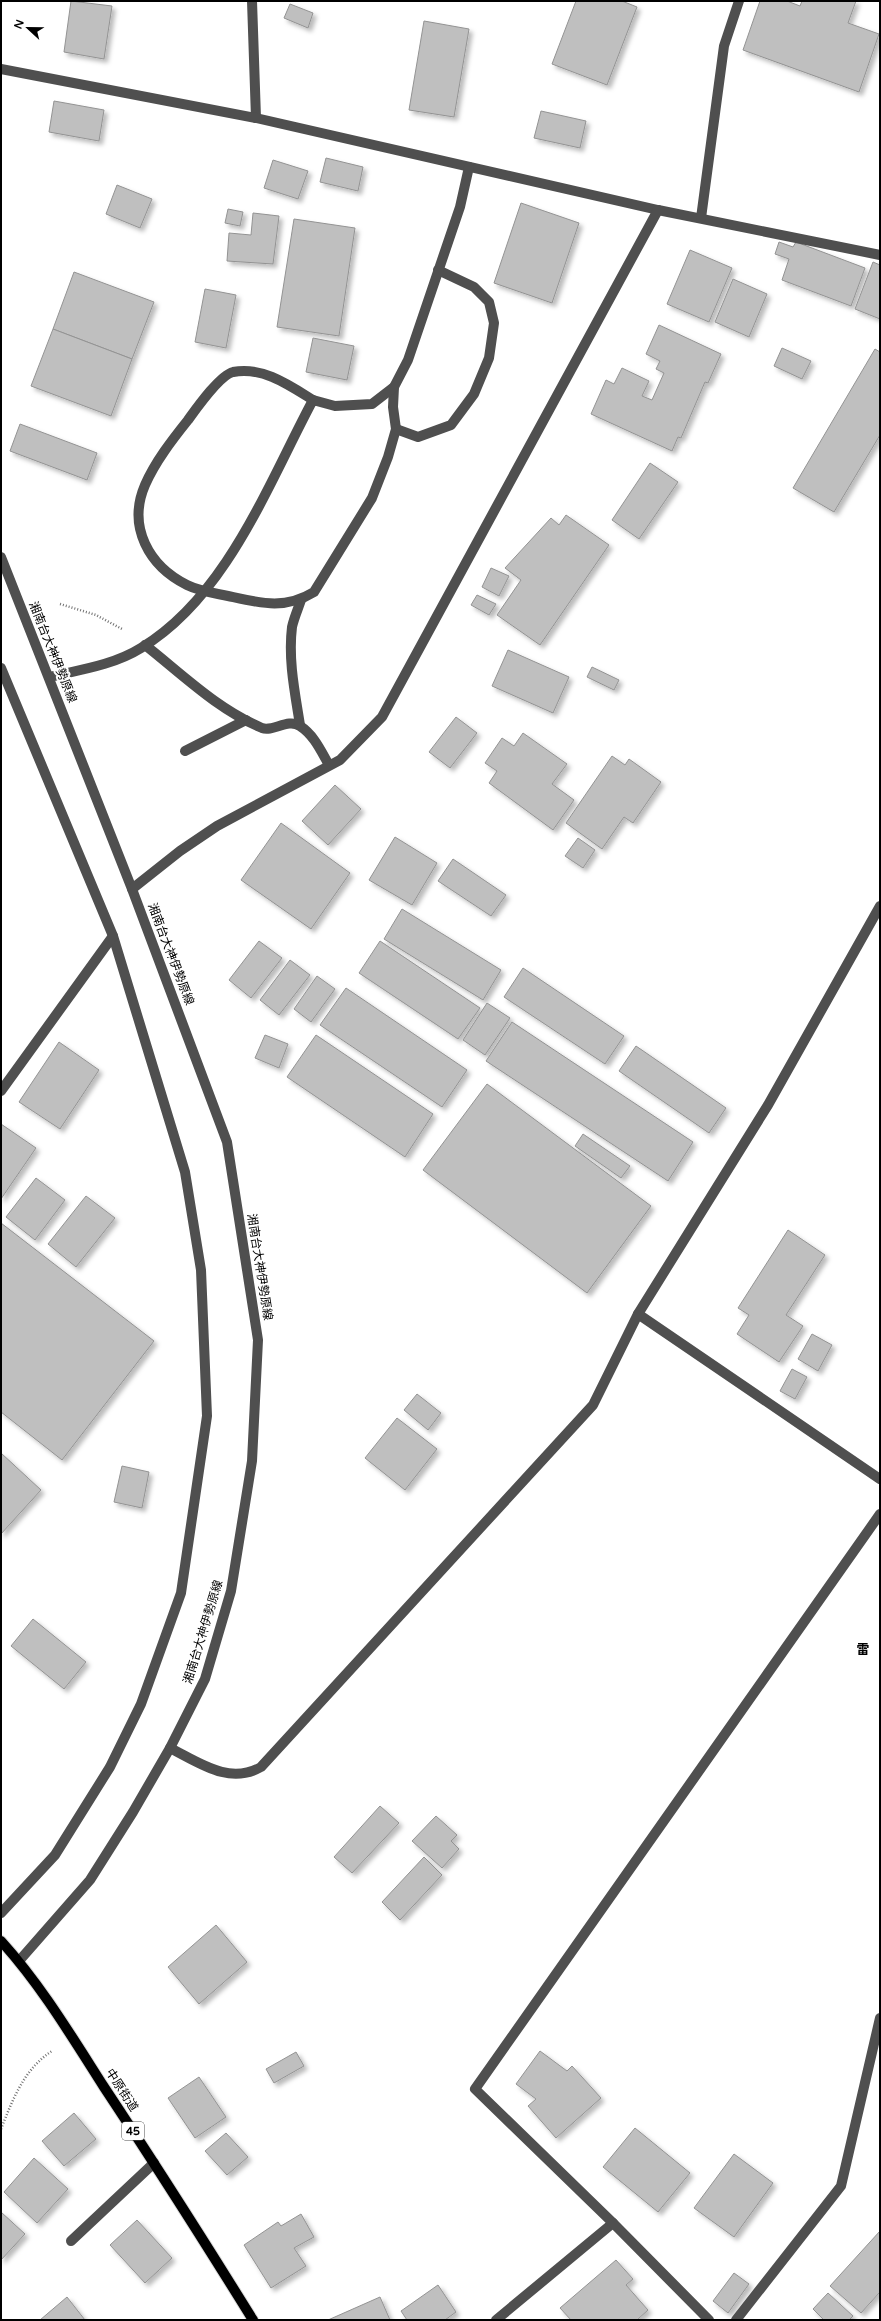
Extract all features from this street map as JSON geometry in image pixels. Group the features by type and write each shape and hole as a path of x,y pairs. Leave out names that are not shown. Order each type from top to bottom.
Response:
{"main road":[{"name":"中原街道","path":"1,1941 19,1961 72,2038 154,2163 252,2320"}],"street":[{"path":"252,1 256,118"},
{"path":"701,218 724,46 739,1"},
{"path":"1,69 256,118 658,210 880,256"},
{"path":"394,387 372,404 336,406 313,400 282,380 252,370 231,372 207,394 169,444 144,486 138,514 140,538 164,572 188,585 205,591 280,605 301,600 314,592 372,498 388,457 396,429 393,407 394,387 408,360 460,207 469,167"},
{"path":"132,889 180,851 217,826 340,760 382,717 658,210"},
{"path":"396,429 418,437 451,425 474,394 489,358 494,323 489,302 474,287 438,270"},
{"path":"49,677 117,659 146,645 171,626 205,591 247,527 313,400"},
{"name":"湘南台大神伊勢原線","path":"1,557 132,889 227,1142 258,1340 252,1461 231,1591 205,1679 170,1748 90,1880 19,1961"},
{"path":"301,600 292,626 292,679 300,725 316,742 329,765"},
{"path":"146,645 207,696 229,712 264,729 288,723 300,725"},
{"path":"1,668 113,936 185,1172 201,1270 207,1416 181,1593 141,1704 110,1767 54,1855 1,1913"},
{"path":"185,751 246,720"},
{"path":"170,1748 212,1769 234,1775 249,1774 261,1767 593,1405 638,1314 768,1105 880,906"},
{"path":"1,1091 113,936"},
{"path":"638,1314 880,1479"},
{"path":"709,2320 613,2223 475,2089 880,1514"},
{"path":"736,2320 841,2186 880,2018"},
{"path":"71,2241 154,2163"},
{"path":"496,2320 613,2223"}],"path":[{"path":"60,604 96,615 146,645"},
{"path":"1,2129 13,2098 28,2072 44,2056 72,2038"}],"building":[{"path":"71,1 112,6 104,59 64,52"},
{"path":"576,1 622,1 637,7 607,85 552,64"},
{"path":"760,1 787,1 800,6 802,1 856,1 848,23 879,34 859,92 743,50"},
{"path":"290,4 313,13 308,28 284,18"},
{"path":"424,21 469,29 454,117 409,110"},
{"path":"54,101 104,110 99,141 49,132"},
{"path":"541,111 586,121 580,148 534,138"},
{"path":"326,158 363,167 358,191 320,182"},
{"path":"273,160 308,171 298,199 264,188"},
{"path":"117,185 152,199 140,228 106,214"},
{"path":"521,203 579,223 552,303 494,283"},
{"path":"228,209 243,212 240,226 225,223"},
{"path":"253,213 279,216 273,264 227,261 229,233 251,235"},
{"path":"294,219 355,228 339,336 277,327"},
{"path":"779,242 793,247 796,242 865,268 851,306 782,280 789,259 775,254"},
{"path":"690,250 732,268 709,322 667,304"},
{"path":"873,262 880,265 880,319 855,309"},
{"path":"74,272 154,302 132,359 53,329"},
{"path":"733,279 767,294 749,337 715,322"},
{"path":"205,289 236,295 226,348 195,342"},
{"path":"659,325 721,354 708,383 705,382 681,438 678,437 672,451 591,414 606,380 614,384 622,368 649,381 642,396 652,400 664,373 656,369 660,361 646,354"},
{"path":"53,329 132,359 111,416 31,386"},
{"path":"313,338 354,346 347,380 306,372"},
{"path":"782,348 811,361 802,379 774,366"},
{"path":"875,349 880,352 880,435 834,512 793,488"},
{"path":"20,424 97,453 87,480 10,451"},
{"path":"650,463 678,482 639,539 612,520"},
{"path":"566,515 609,545 540,645 497,615 521,580 505,568 551,518 559,525"},
{"path":"491,568 509,576 499,596 482,587"},
{"path":"477,595 496,604 489,615 471,605"},
{"path":"508,650 569,677 553,713 492,686"},
{"path":"592,667 619,680 614,690 587,677"},
{"path":"456,717 477,733 450,768 429,752"},
{"path":"523,733 567,764 552,784 574,800 553,830 489,783 497,771 485,763 502,738 514,746"},
{"path":"612,756 625,765 629,759 661,782 633,823 624,817 602,849 566,823"},
{"path":"335,785 361,809 328,845 302,821"},
{"path":"281,823 350,873 311,929 241,880"},
{"path":"395,837 437,863 412,905 369,880"},
{"path":"578,838 595,850 583,868 565,856"},
{"path":"453,859 506,895 491,916 438,881"},
{"path":"402,909 501,970 483,1000 384,939"},
{"path":"259,941 282,958 251,998 229,980"},
{"path":"380,941 480,1008 458,1039 359,973"},
{"path":"290,960 310,975 279,1015 260,1000"},
{"path":"523,968 624,1036 605,1064 504,997"},
{"path":"317,976 335,989 311,1022 294,1009"},
{"path":"346,988 467,1070 442,1107 320,1025"},
{"path":"487,1003 510,1018 485,1055 463,1040"},
{"path":"512,1022 693,1142 668,1181 486,1061"},
{"path":"265,1035 288,1044 279,1068 255,1058"},
{"path":"316,1035 433,1114 405,1157 287,1077"},
{"path":"59,1042 99,1070 60,1129 19,1102"},
{"path":"636,1046 726,1108 709,1133 619,1071"},
{"path":"487,1084 651,1206 587,1293 423,1170"},
{"path":"1,1124 36,1148 1,1199"},
{"path":"583,1134 630,1166 621,1178 575,1146"},
{"path":"36,1178 65,1200 35,1240 6,1217"},
{"path":"86,1196 115,1218 76,1267 48,1244"},
{"path":"1,1223 154,1341 62,1460 1,1412"},
{"path":"788,1230 825,1255 786,1315 803,1326 779,1362 737,1334 749,1315 738,1308"},
{"path":"812,1334 832,1345 818,1371 798,1359"},
{"path":"792,1369 807,1377 795,1399 780,1391"},
{"path":"417,1394 441,1413 428,1430 404,1410"},
{"path":"397,1418 437,1449 405,1490 365,1458"},
{"path":"1,1453 41,1490 1,1534"},
{"path":"122,1466 149,1472 142,1508 114,1502"},
{"path":"33,1619 86,1662 64,1689 11,1646"},
{"path":"380,1806 399,1823 352,1873 334,1857"},
{"path":"436,1816 457,1835 451,1841 459,1849 442,1868 412,1841"},
{"path":"424,1857 442,1875 400,1920 382,1902"},
{"path":"216,1925 247,1962 199,2004 168,1967"},
{"path":"540,2051 567,2071 572,2066 601,2098 556,2138 528,2106 536,2099 516,2084"},
{"path":"296,2052 304,2066 274,2083 266,2069"},
{"path":"199,2077 226,2117 195,2138 168,2098"},
{"path":"74,2113 96,2139 64,2166 42,2141"},
{"path":"635,2128 690,2173 658,2212 603,2167"},
{"path":"226,2133 248,2157 227,2175 205,2151"},
{"path":"734,2154 773,2183 734,2237 694,2208"},
{"path":"34,2158 68,2189 37,2223 4,2192"},
{"path":"1,2212 25,2234 1,2260"},
{"path":"301,2214 314,2237 294,2248 306,2266 271,2288 244,2245 278,2222 281,2226"},
{"path":"137,2220 172,2258 145,2283 110,2245"},
{"path":"880,2231 880,2292 861,2313 830,2286"},
{"path":"616,2260 633,2279 626,2285 648,2310 637,2320 571,2320 560,2308"},
{"path":"734,2273 749,2284 728,2313 713,2301"},
{"path":"438,2285 456,2312 445,2320 407,2320 401,2311"},
{"path":"828,2293 853,2316 849,2320 824,2320 813,2309"},
{"path":"67,2297 85,2320 40,2320"},
{"path":"380,2297 390,2320 328,2320"}],"district":[{"name":"雷","path":"863,1650"}]}
